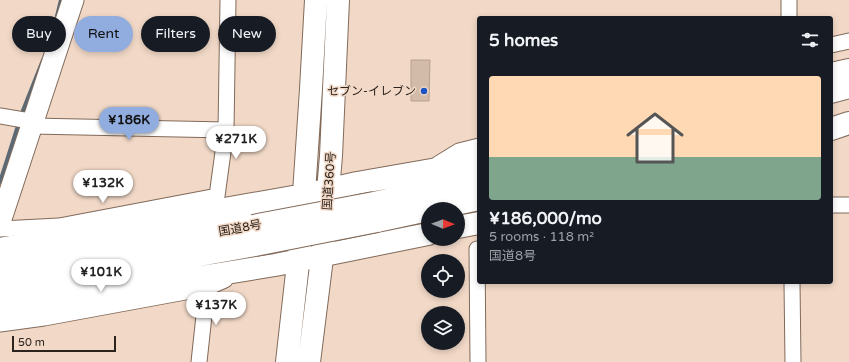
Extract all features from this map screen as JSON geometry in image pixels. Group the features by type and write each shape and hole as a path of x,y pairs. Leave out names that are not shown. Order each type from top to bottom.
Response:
{"highway":[{"name":"国道360号","path":"286,362 304,195 316,0"},
{"name":"国道360号","path":"310,362 323,255 329,189 338,0"},
{"path":"833,74 849,70"},
{"path":"833,91 849,87"},
{"path":"833,113 849,109"},
{"path":"833,128 849,123"},
{"path":"4,275 304,195 477,160"},
{"name":"国道8号","path":"4,275 254,235 376,212 477,181"},
{"path":"465,202 477,199"},
{"name":"国道8号","path":"376,212 421,210"},
{"path":"465,226 477,223"},
{"path":"4,275 250,269 421,235"}],"street":[{"path":"0,222 17,120 73,0"},
{"path":"0,229 59,226 217,196 226,130 228,0"},
{"path":"789,0 789,16"},
{"path":"833,45 849,41"},
{"path":"17,120 226,130"},
{"path":"425,171 459,152 477,147"},
{"path":"833,205 849,205"},
{"path":"0,324 44,318 207,288 250,269"},
{"path":"477,284 478,362"},
{"path":"792,284 793,362"},
{"path":"199,362 207,288"}],"building":[{"path":"411,60 430,60 429,101 411,101"}],"waterway":[{"path":"57,16 61,0"},
{"path":"0,182 22,113 43,60"}],"place":[{"name":"セブン-イレブン","path":"424,91"}]}
